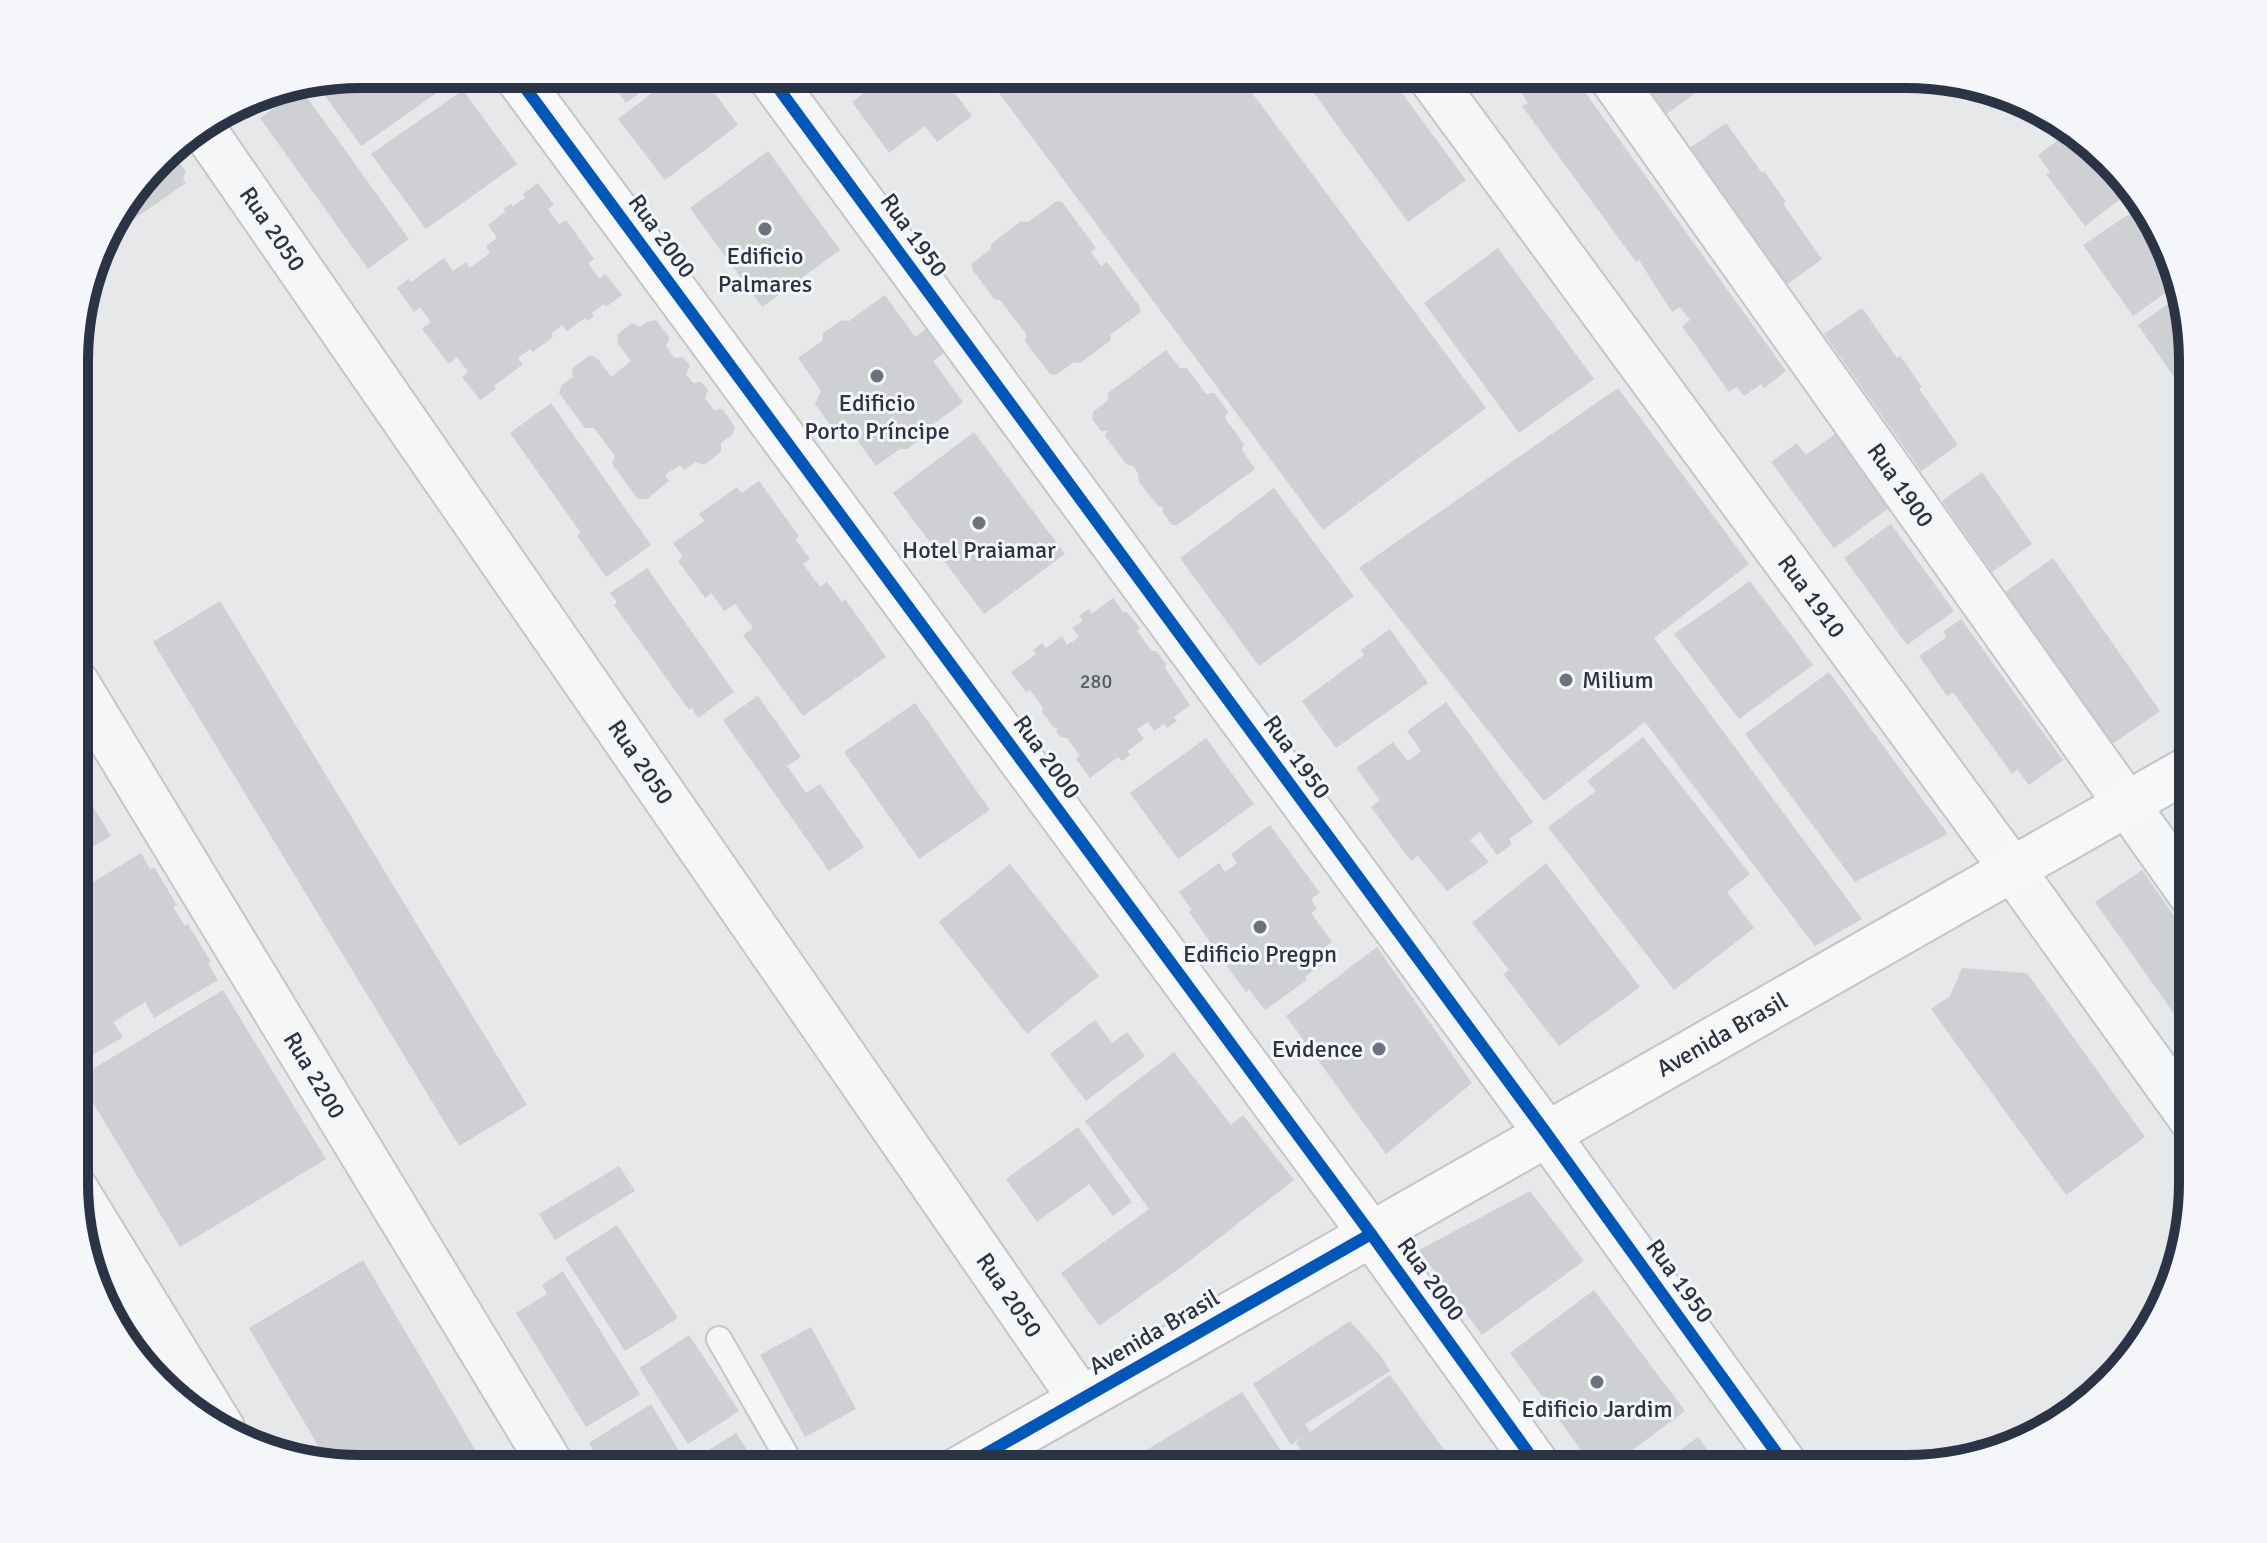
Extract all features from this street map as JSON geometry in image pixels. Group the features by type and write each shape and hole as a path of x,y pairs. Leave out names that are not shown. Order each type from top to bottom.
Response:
{"main road":[{"name":"Rua 2000","path":"526,89 1371,1234 1529,1454"},
{"name":"Avenida Brasil","path":"984,1455 2178,775"}],"street":[{"name":"Rua 1910","path":"1439,88 2012,869 2178,1100"},
{"name":"Rua 1900","path":"1619,88 2178,876"},
{"name":"Rua 1950","path":"779,89 1547,1134 1777,1454"},
{"name":"Rua 2050","path":"208,136 1081,1399"},
{"name":"Rua 2200","path":"88,702 545,1455"},
{"path":"90,1212 211,1409"}],"lane":[{"path":"719,1339 786,1455"}],"building":[{"path":"1249,88 1486,408 1323,530 996,89"},
{"path":"1310,88 1399,88 1466,180 1408,222"},
{"path":"1529,88 1582,88 1786,371 1764,388 1761,384 1744,396 1737,387 1729,392 1682,326 1690,320 1680,307 1672,312 1639,260 1636,262 1522,106 1528,103 1522,94"},
{"path":"1640,88 1702,88 1661,118"},
{"path":"443,89 361,146 322,91"},
{"path":"616,89 645,89 626,103"},
{"path":"658,89 712,89 738,125 665,180 618,119"},
{"path":"870,89 952,89 972,116 937,142 925,126 889,153 852,102"},
{"path":"463,90 517,164 426,229 371,154"},
{"path":"304,94 409,239 368,269 260,118 288,98"},
{"path":"1726,123 1786,202 1783,204 1822,259 1785,286 1688,149"},
{"path":"2062,137 2086,156 2124,196 2085,226 2046,174 2050,172 2038,155"},
{"name":"Edificio Palmares","path":"768,151 840,250 762,307 690,208"},
{"path":"178,159 186,172 183,179 186,183 128,223 156,181"},
{"path":"538,183 554,205 548,209 559,224 566,220 594,259 588,263 599,279 605,274 622,295 606,307 604,304 587,321 585,318 567,331 562,325 551,334 553,337 533,352 530,349 518,358 523,364 480,400 462,377 468,372 457,357 449,364 422,329 431,322 420,307 414,312 397,288 408,279 411,282 444,258 453,271 466,262 470,268 490,253 486,246 497,238 488,225 506,211 503,209 525,198 523,194"},
{"path":"1057,201 1062,202 1096,248 1091,252 1101,266 1107,262 1140,307 1140,313 1111,334 1110,341 1080,363 1074,362 1056,375 1050,374 1025,341 1026,334 1000,300 994,299 972,269 972,263 1021,221 1028,222"},
{"path":"2133,211 2158,257 2170,290 2133,316 2083,245"},
{"path":"1498,248 1594,379 1519,433 1424,303"},
{"name":"Edificio Porto Príncipe","path":"885,295 915,337 927,328 945,352 933,361 963,402 927,429 926,436 876,466 852,433 837,434 815,404 821,391 798,358 822,341 823,333 842,320 849,321"},
{"path":"2172,301 2177,326 2178,383 2138,325"},
{"path":"1862,308 1922,387 1919,389 1958,445 1921,471 1824,334"},
{"path":"656,320 670,338 666,346 674,358 683,357 690,366 686,374 693,383 701,382 708,390 705,398 714,410 722,409 735,427 732,435 721,443 721,452 704,465 696,462 684,470 680,465 665,475 669,481 647,499 638,499 612,464 615,456 594,428 585,428 559,393 562,385 573,377 572,369 590,355 598,359 611,377 631,361 618,344 617,335 632,323 640,327"},
{"path":"1166,350 1180,368 1187,368 1206,394 1214,393 1228,411 1225,418 1244,444 1242,450 1255,469 1177,525 1172,525 1163,513 1163,507 1158,506 1139,482 1134,467 1126,464 1105,436 1107,431 1101,431 1092,419 1093,412 1108,400 1108,393"},
{"name":"Milium","path":"1618,388 1749,564 1654,638 1862,919 1815,946 1645,722 1544,801 1359,568"},
{"path":"551,403 651,545 606,577 577,536 581,533 510,433"},
{"name":"Hotel Praiamar","path":"974,432 1065,554 984,614 893,493"},
{"path":"1835,434 1889,508 1834,548 1771,462 1797,443 1806,455"},
{"path":"1982,472 2032,544 1992,572 1942,501"},
{"path":"759,481 799,536 795,539 810,559 803,564 820,587 827,582 842,602 845,599 886,657 803,716 743,635 753,628 735,604 724,611 711,593 705,598 678,561 683,557 673,543 704,521 699,514 737,487 742,493"},
{"path":"1274,488 1354,596 1259,666 1180,558"},
{"path":"1891,524 1954,611 1907,645 1844,558"},
{"path":"2053,558 2160,711 2114,743 2106,741 2001,595"},
{"path":"647,568 734,692 698,718 692,708 689,710 614,605 617,602 610,593"},
{"path":"1750,581 1813,665 1739,719 1674,634"},
{"path":"1113,598 1140,628 1137,631 1152,651 1156,651 1166,664 1165,668 1190,705 1174,717 1177,721 1167,728 1164,724 1154,731 1148,722 1137,729 1144,739 1127,751 1130,755 1122,761 1118,757 1090,778 1076,759 1080,756 1067,738 1060,737 1056,731 1058,728 1054,728 1049,717 1046,718 1030,690 1026,692 1011,672 1036,654 1033,650 1042,643 1046,648 1062,636 1067,645 1079,637 1072,628 1083,621 1079,616 1089,609 1091,614"},
{"path":"220,601 527,1105 459,1146 153,642"},
{"path":"1961,619 2063,760 2029,785 2017,769 2012,774 1953,692 1947,696 1919,656 1947,637 1943,632"},
{"path":"1390,629 1428,683 1336,748 1302,701 1364,655 1361,650"},
{"path":"1829,672 1948,834 1855,882 1745,734"},
{"path":"758,696 801,757 787,766 806,793 820,784 864,847 829,871 723,720"},
{"path":"1446,702 1533,822 1509,839 1512,844 1497,855 1480,832 1470,840 1489,862 1447,891 1418,856 1411,861 1371,807 1380,800 1356,768 1393,742 1408,761 1421,751 1407,731"},
{"path":"915,703 990,810 919,859 844,752"},
{"path":"1643,737 1750,874 1727,892 1754,928 1674,990 1548,827 1596,791 1587,781"},
{"path":"1206,738 1254,804 1178,859 1130,793"},
{"path":"88,799 111,836 88,850"},
{"name":"Edificio Pregpn","path":"1270,825 1320,893 1311,899 1317,909 1311,913 1332,942 1318,952 1325,963 1265,1010 1249,989 1246,992 1224,962 1219,948 1210,942 1179,892 1219,863 1225,872 1237,863 1231,854"},
{"path":"141,853 150,869 154,867 177,905 173,907 185,926 188,924 218,980 154,1018 145,1002 113,1022 123,1037 88,1058 88,885"},
{"path":"1546,863 1640,987 1559,1046 1503,974 1509,970 1472,923"},
{"path":"1010,864 1099,976 1027,1034 939,922"},
{"path":"2142,870 2178,922 2178,1019 2095,902"},
{"name":"Evidence","path":"1377,947 1472,1083 1386,1154 1286,1016"},
{"path":"1962,968 2027,973 2145,1137 2066,1195 1931,1009 1950,996"},
{"path":"223,990 326,1159 180,1247 88,1095 88,1072"},
{"path":"1095,1020 1112,1043 1127,1032 1145,1056 1086,1101 1050,1054"},
{"path":"1174,1052 1231,1125 1243,1115 1294,1180 1099,1326 1061,1273 1149,1209 1085,1121"},
{"path":"1078,1127 1132,1202 1113,1216 1089,1184 1037,1222 1006,1179"},
{"path":"619,1166 635,1191 555,1240 539,1214"},
{"path":"1530,1191 1584,1261 1482,1335 1419,1250"},
{"path":"617,1225 678,1318 625,1351 565,1258"},
{"path":"363,1260 478,1455 322,1452 249,1328"},
{"path":"563,1271 640,1394 586,1427 516,1313 547,1294 542,1285"},
{"name":"Edificio Jardim","path":"1594,1290 1685,1411 1627,1454 1584,1454 1510,1353"},
{"path":"1350,1321 1390,1371 1305,1424 1310,1432 1390,1375 1447,1454 1304,1454 1296,1443 1304,1436 1291,1445 1253,1384"},
{"path":"811,1327 856,1409 805,1437 760,1355"},
{"path":"146,1333 169,1376 156,1362 138,1338"},
{"path":"689,1335 739,1411 688,1444 639,1368"},
{"path":"1242,1392 1283,1454 1139,1455"},
{"path":"651,1404 681,1455 596,1455 589,1443"},
{"path":"736,1433 750,1455 701,1455"},
{"path":"1698,1437 1710,1454 1674,1454"},
{"path":"1978,1439 1981,1443 1966,1448"}],"cycle path":[{"path":"526,89 1371,1234 1529,1454"},
{"path":"779,89 1547,1134 1777,1454"},
{"path":"984,1455 1371,1234"}],"place":[{"name":"Edificio Palmares","path":"765,229"},
{"name":"Edificio Porto Príncipe","path":"877,376"},
{"name":"Hotel Praiamar","path":"979,523"},
{"name":"Milium","path":"1566,680"},
{"name":"Edificio Pregpn","path":"1260,927"},
{"name":"Evidence","path":"1379,1049"},
{"name":"Edificio Jardim","path":"1597,1382"}]}
